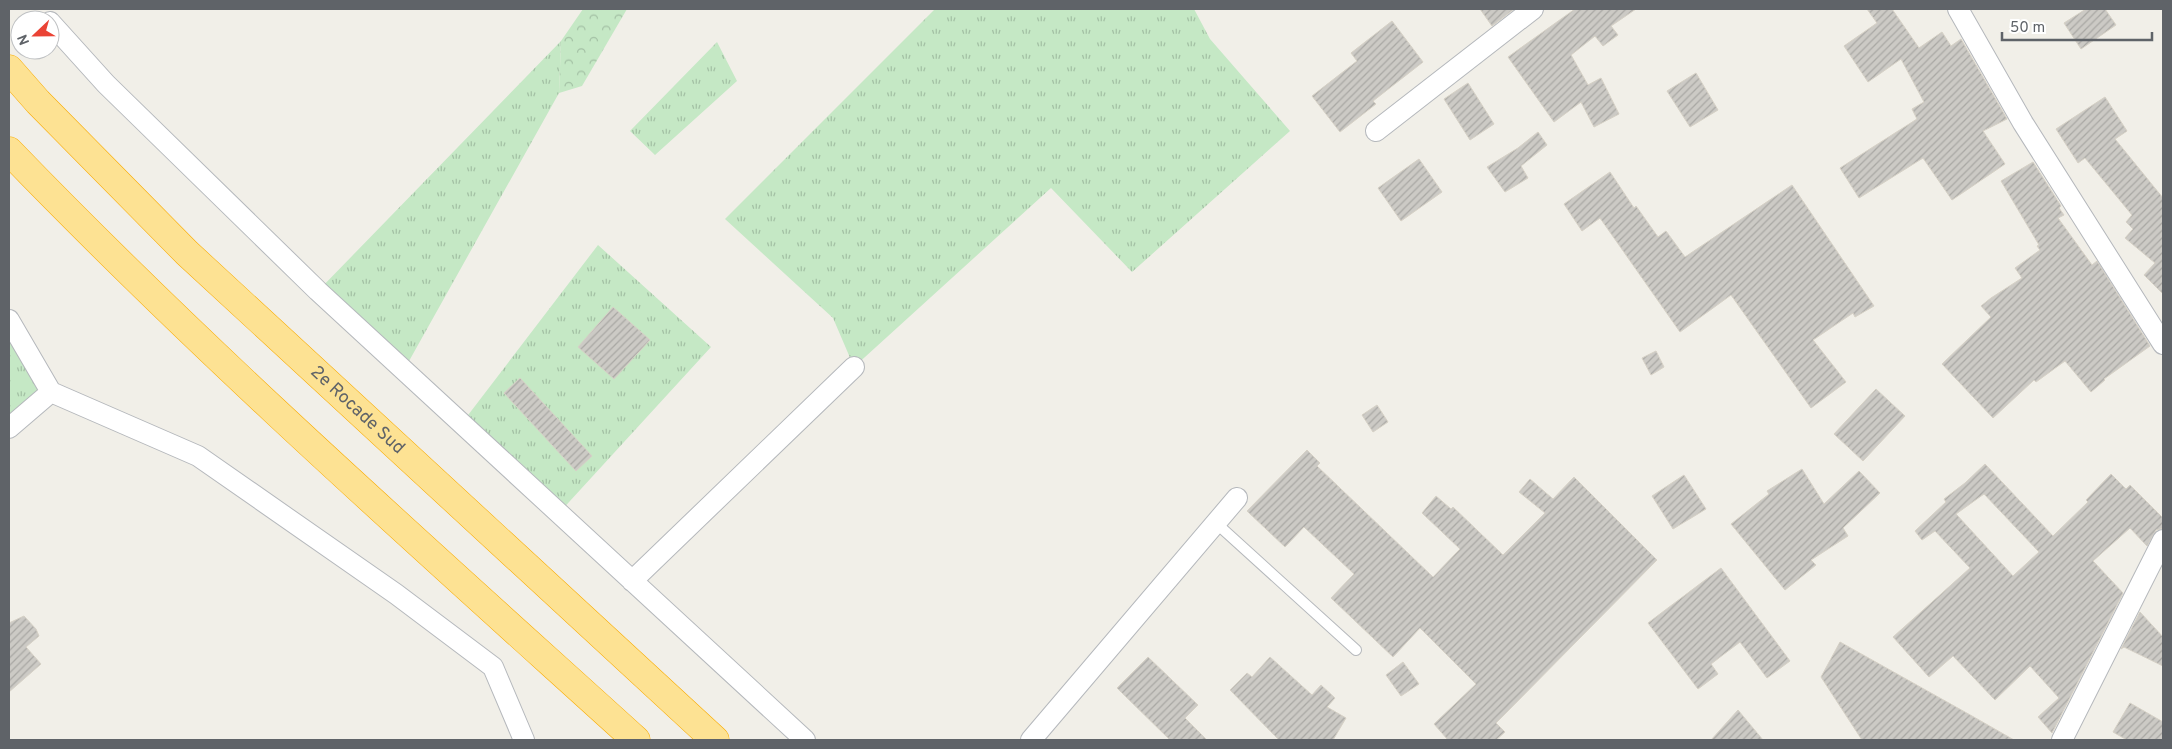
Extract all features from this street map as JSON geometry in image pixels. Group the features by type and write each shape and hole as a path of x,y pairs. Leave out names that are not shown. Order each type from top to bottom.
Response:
{"highway":[{"name":"2e Rocade Sud","path":"9,69 38,102 187,253 714,740"},
{"path":"9,151 142,286 236,377 636,740"}],"street":[{"path":"1376,131 1533,9"},
{"path":"1958,9 2024,123 2163,344"},
{"path":"60,33 106,84 318,291 806,740"},
{"path":"9,320 51,392 198,456 396,594 493,666 524,740"},
{"path":"632,581 854,367"},
{"path":"9,428 51,392"},
{"path":"1031,740 1237,498"},
{"path":"2062,740 2163,540"}],"lane":[{"path":"1216,523 1356,650"}],"green space":[{"path":"583,9 627,9 582,86 559,93 561,41"},
{"path":"935,9 1194,9 1210,39 1290,131 1132,272 1051,188 854,367 833,318 725,219"},
{"path":"561,41 559,93 404,370 318,291"},
{"path":"717,42 737,81 655,155 630,131"},
{"path":"598,245 711,347 559,513 462,423"},
{"path":"9,320 51,392 9,428"}],"building":[{"path":"1480,9 1514,9 1492,26"},
{"path":"1575,9 1636,9 1611,26 1618,35 1603,46 1595,36 1571,55 1588,85 1601,78 1619,114 1594,127 1581,102 1554,122 1508,57"},
{"path":"1867,9 1892,9 1919,48 1942,32 1951,46 1961,39 2007,119 1983,131 2005,164 1952,200 1923,158 1859,198 1840,168 1917,119 1912,109 1924,102 1901,59 1868,82 1844,46 1877,23"},
{"path":"2086,9 2105,9 2116,25 2081,49 2064,23"},
{"path":"1392,21 1423,62 1373,101 1376,104 1340,132 1312,96 1357,61 1351,53"},
{"path":"1696,73 1718,110 1690,127 1667,91"},
{"path":"1468,83 1494,124 1470,140 1444,99"},
{"path":"2105,97 2127,131 2115,139 2163,198 2163,294 2144,275 2155,263 2125,238 2133,229 2126,222 2132,215 2085,158 2078,163 2056,129"},
{"path":"1538,132 1547,145 1521,166 1528,178 1505,192 1487,167 1518,148"},
{"path":"1419,159 1442,192 1401,221 1378,188"},
{"path":"2033,162 2061,206 2059,208 2064,215 2058,218 2092,265 2097,261 2150,346 2104,379 2091,392 2065,361 2036,382 2034,380 1993,418 1942,364 1991,317 1981,306 2022,278 2015,268 2040,250 2037,246 2039,245 2001,181"},
{"path":"1610,172 1634,208 1636,206 1658,237 1666,231 1685,257 1792,185 1874,306 1855,317 1853,313 1813,340 1846,382 1811,408 1731,295 1680,332 1600,218 1582,231 1564,204"},
{"path":"613,307 650,340 614,379 578,347"},
{"path":"1656,351 1664,367 1651,375 1642,358"},
{"path":"520,378 592,456 576,471 504,393"},
{"path":"1876,389 1905,416 1863,461 1834,434"},
{"path":"1377,405 1388,422 1373,432 1362,415"},
{"path":"1307,450 1320,463 1317,466 1433,577 1460,549 1422,513 1436,496 1451,509 1453,507 1503,555 1545,513 1519,492 1530,479 1553,499 1574,477 1657,560 1496,723 1505,732 1496,740 1448,740 1434,724 1476,684 1420,628 1393,657 1331,598 1354,574 1304,527 1285,547 1247,511"},
{"path":"1985,464 2053,536 2088,502 2086,500 2111,474 2126,489 2130,485 2163,518 2163,528 2156,530 2147,546 2130,528 2093,561 2123,593 2052,733 2038,717 2059,698 2030,666 1995,700 1953,656 1929,677 1893,637 1970,568 1935,531 1922,540 1915,531 1946,502 1944,499","holes":["1984,494 2039,552 2013,576 1956,514"]},
{"path":"1802,469 1824,504 1859,471 1880,493 1843,528 1848,536 1811,560 1816,565 1785,590 1731,524 1769,494 1767,491"},
{"path":"1684,475 1706,509 1673,529 1652,496"},
{"path":"1721,568 1790,661 1767,678 1740,642 1711,664 1718,674 1698,689 1648,623"},
{"path":"2140,612 2163,637 2163,666 2124,647 2121,649"},
{"path":"24,616 36,629 39,636 26,647 41,664 9,692 9,623"},
{"path":"1840,642 2014,740 1862,740 1821,677"},
{"path":"1148,657 1198,705 1185,718 1207,740 1170,740 1117,688"},
{"path":"1270,657 1312,695 1321,685 1335,698 1327,707 1346,718 1333,740 1279,740 1230,690 1247,673 1252,677"},
{"path":"1403,662 1419,684 1401,696 1386,675"},
{"path":"2130,703 2163,722 2163,740 2127,740 2113,732"},
{"path":"1738,710 1763,740 1711,740"}]}
